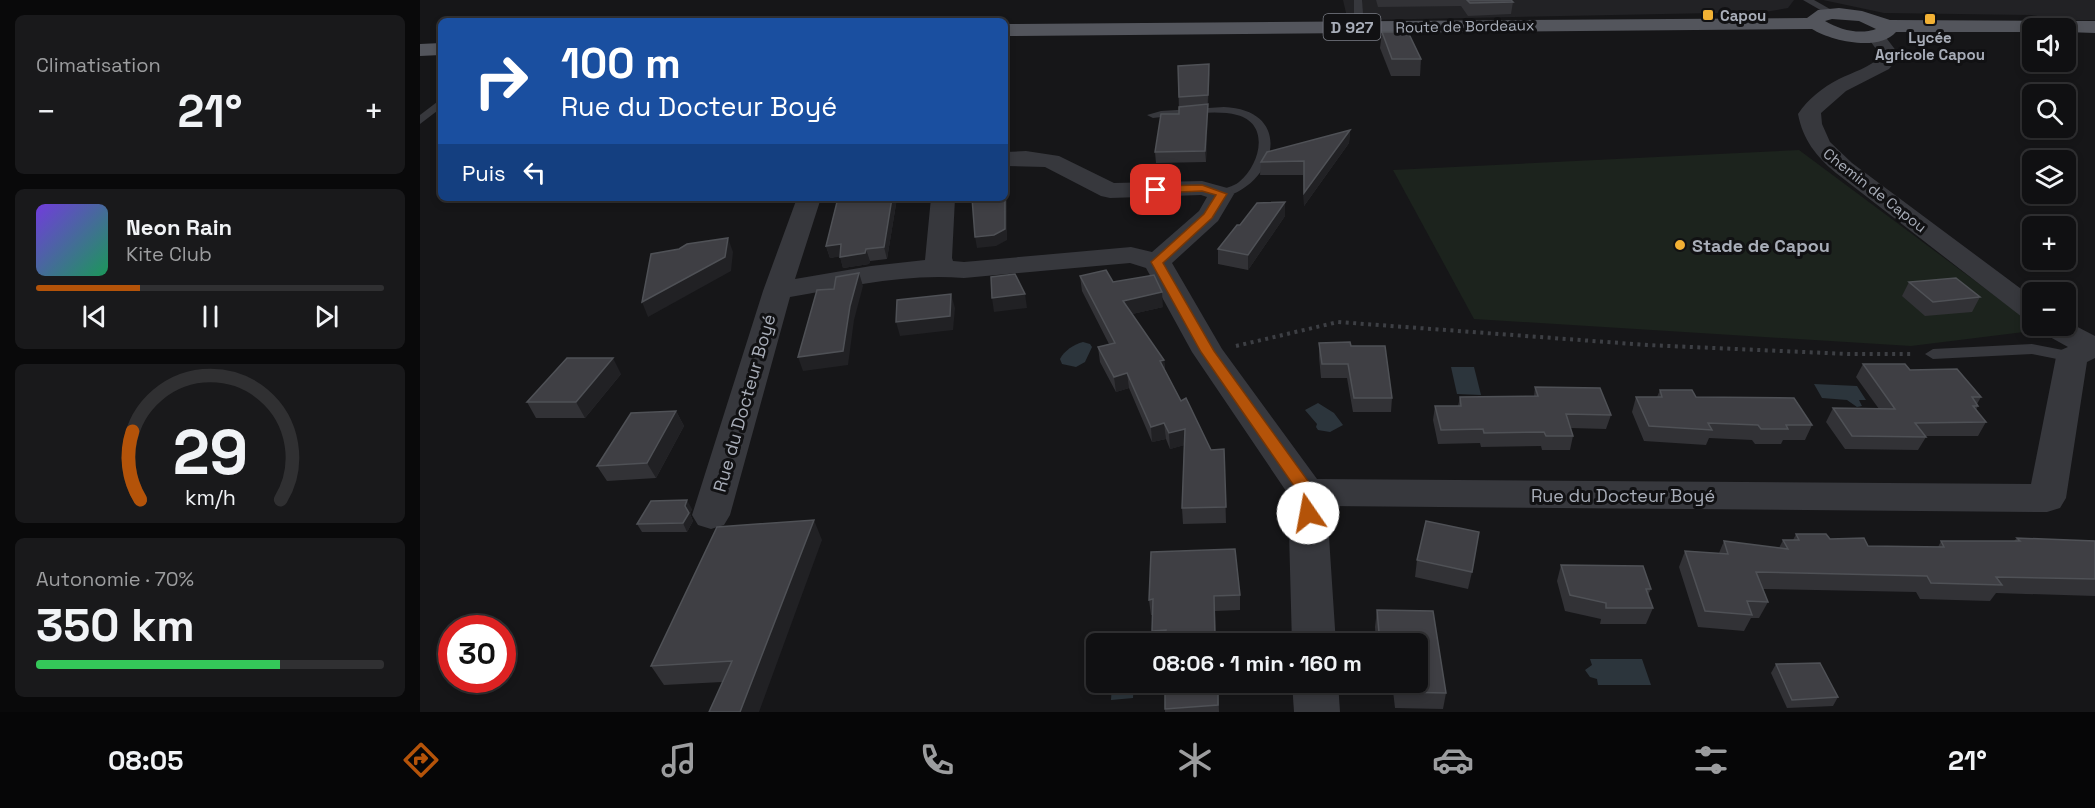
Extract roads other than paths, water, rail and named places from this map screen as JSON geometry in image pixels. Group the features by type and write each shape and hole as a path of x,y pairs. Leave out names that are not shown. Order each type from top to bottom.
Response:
{"main road":[{"name":"Route de Bordeaux","path":"1008,30 1359,27 1824,18"},
{"path":"1824,18 1840,33 2095,27"},
{"path":"420,50 438,49"}],"street":[{"name":"Chemin de Capou","path":"1880,31 1891,56 1885,66 1850,81 1819,100 1809,114 1816,142 1824,152 1844,168 2022,303"},
{"path":"1008,159 1051,161 1110,191 1202,188 1222,194 1209,216 1156,262 1208,352 1307,492 1313,633"},
{"name":"Rue du Docteur Boyé","path":"711,515 777,291 808,201"},
{"path":"943,201 938,258 943,267"},
{"name":"Rue du Docteur Boyé","path":"777,291 912,269 943,267 964,270 1131,255 1156,262"},
{"path":"2066,336 2086,351"},
{"name":"Rue du Docteur Boyé","path":"1307,492 2048,498 2086,351"},
{"path":"1316,693 1317,712"}],"lane":[{"path":"1358,0 1359,27"},
{"path":"1808,0 1824,18"},
{"path":"420,120 438,105"},
{"path":"1153,115 1239,111 1257,121 1266,140 1263,160 1242,186 1222,194"},
{"path":"1933,354 2032,349 2086,351"}],"place":[{"name":"Capou","path":"1708,15"},
{"name":"Lycée Agricole Capou","path":"1930,19"},
{"name":"Stade de Capou","path":"1680,245"}]}
